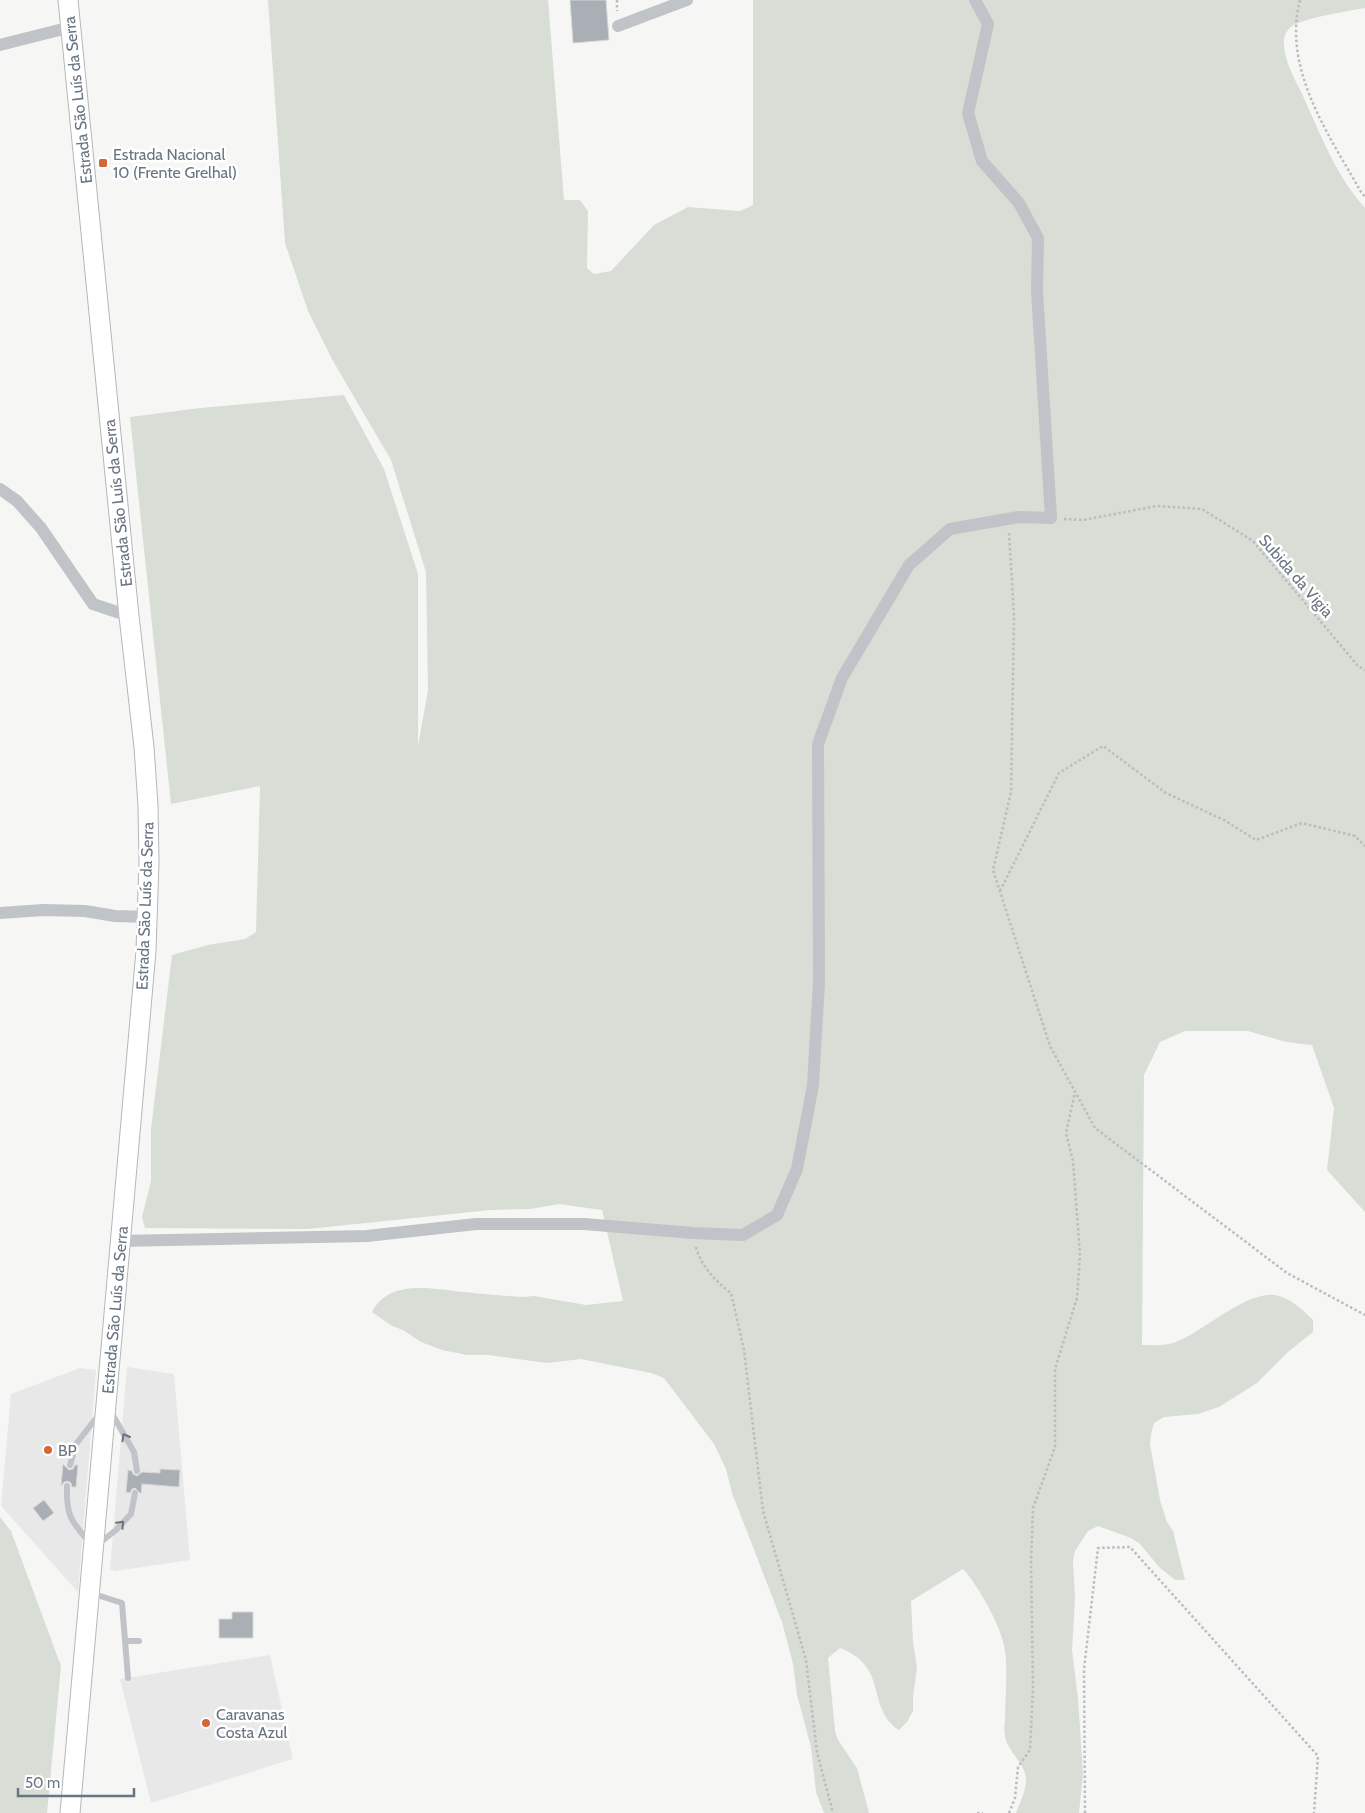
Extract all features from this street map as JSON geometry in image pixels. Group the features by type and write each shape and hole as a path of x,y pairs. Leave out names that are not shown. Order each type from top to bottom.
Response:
{"main road":[{"name":"Estrada São Luís da Serra","path":"68,0 129,616 144,747 148,806 148,917 70,1813"}],"street":[{"path":"618,26 687,0"},
{"path":"120,1241 367,1236 476,1224 584,1224 743,1235 777,1216 798,1169 813,1086 819,982 818,744 842,678 909,565 950,529 1019,517 1051,518 1037,291 1038,238 1019,203 982,161 968,112 988,24 975,0"},
{"path":"0,45 71,27"},
{"path":"0,488 17,501 41,528 93,604 129,616"},
{"path":"0,913 43,910 86,911 115,916 148,917"}],"lane":[{"path":"70,1465 76,1444 106,1404 134,1452 137,1471"},
{"path":"67,1486 66,1504 70,1519 94,1548 116,1530 131,1514 135,1493"},
{"path":"90,1593 122,1603 128,1678"},
{"path":"125,1641 139,1641"}],"path":[{"path":"1300,0 1296,13 1296,49 1311,101 1365,197"},
{"name":"Subida da Vigia","path":"1051,518 1084,520 1157,506 1202,510 1253,541 1358,666 1365,670"},
{"path":"1008,519 1014,616 1011,792 993,870 1050,1046 1095,1128 1287,1273 1365,1315"},
{"path":"1000,891 1059,773 1103,746 1166,793 1224,820 1256,840 1302,823 1355,836 1365,846"},
{"path":"1009,1813 1014,1798 1018,1767 1030,1750 1033,1688 1031,1562 1033,1508 1055,1448 1055,1369 1078,1298 1080,1255 1073,1161 1066,1133 1075,1091"},
{"path":"693,1233 699,1259 718,1284 731,1293 744,1350 763,1511 806,1660 817,1752 833,1813"},
{"path":"1085,1813 1084,1669 1098,1548 1130,1547 1318,1756 1314,1813"},
{"path":"977,1813 982,1813"}],"shaded area":[{"path":"268,0 548,0 564,200 580,200 588,211 587,268 594,274 611,271 654,225 688,207 740,211 753,205 753,0 1365,0 1365,8 1315,18 1291,27 1284,37 1284,50 1290,70 1329,154 1345,182 1365,208 1365,1212 1327,1170 1334,1108 1312,1045 1286,1042 1248,1031 1185,1031 1160,1042 1144,1075 1142,1345 1173,1343 1198,1331 1240,1305 1254,1298 1267,1295 1279,1296 1298,1306 1313,1320 1313,1332 1289,1351 1257,1383 1219,1407 1198,1414 1164,1417 1154,1423 1150,1444 1160,1500 1167,1522 1173,1531 1185,1580 1175,1580 1159,1567 1140,1544 1131,1538 1098,1526 1088,1531 1075,1551 1073,1561 1075,1599 1072,1650 1078,1698 1083,1774 1079,1813 1016,1813 1024,1792 1026,1779 1021,1765 1009,1747 1004,1731 1005,1651 1000,1631 989,1608 976,1585 963,1569 911,1601 913,1642 917,1668 913,1711 907,1722 899,1730 882,1711 872,1676 866,1666 855,1656 840,1648 828,1658 835,1731 838,1740 857,1768 869,1813 824,1813 816,1792 811,1747 797,1695 793,1664 782,1622 732,1493 726,1469 714,1444 664,1378 651,1373 581,1359 547,1363 488,1355 467,1355 442,1350 421,1342 372,1312 380,1301 389,1294 413,1288 516,1297 534,1296 586,1305 623,1301 602,1210 559,1204 530,1209 491,1210 308,1229 145,1228 142,1217 151,1181 151,1129 172,955 208,945 245,939 256,932 260,786 171,804 130,417 200,408 344,395 384,469 418,574 418,746 428,690 426,572 391,460 333,361 308,311 285,243"},
{"name":"BP","path":"127,1367 174,1374 190,1560 115,1571 110,1569"},
{"name":"BP","path":"80,1368 96,1370 78,1592 1,1506 11,1394"},
{"path":"0,1517 11,1531 61,1666 47,1813 0,1813"},
{"path":"270,1655 293,1759 151,1803 120,1679"}],"building":[{"path":"570,0 606,0 609,40 573,43"},
{"path":"63,1464 69,1470 78,1465 76,1487 72,1487 68,1481 64,1482 61,1486"},
{"path":"160,1469 180,1470 179,1487 142,1484 141,1494 135,1488 130,1493 126,1492 128,1470 137,1476 142,1472 160,1473"},
{"path":"44,1500 54,1513 43,1521 33,1508"},
{"path":"232,1612 253,1612 253,1638 219,1638 219,1619 232,1619"}],"place":[{"name":"Estrada Nacional 10 (Frente Grelhal)","path":"103,163"},
{"name":"BP","path":"48,1450"},
{"name":"Caravanas Costa Azul","path":"206,1723"}]}
